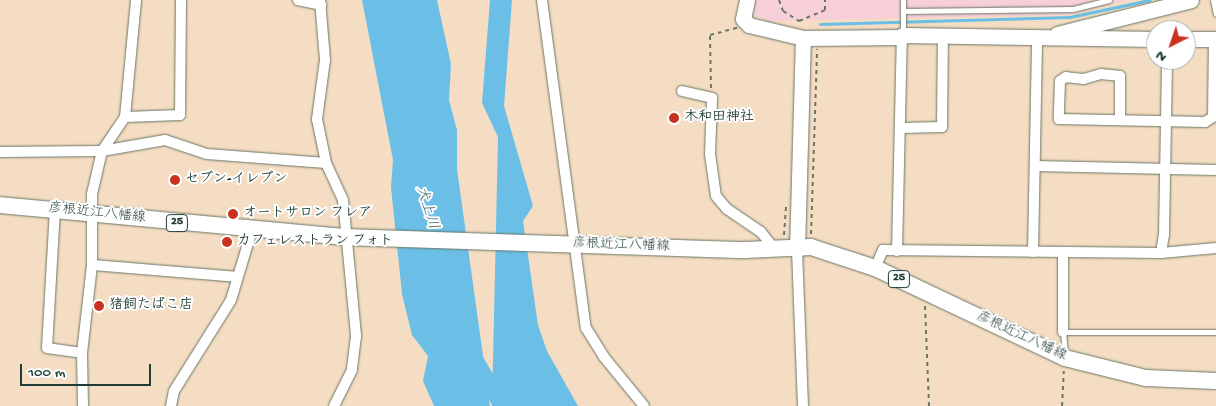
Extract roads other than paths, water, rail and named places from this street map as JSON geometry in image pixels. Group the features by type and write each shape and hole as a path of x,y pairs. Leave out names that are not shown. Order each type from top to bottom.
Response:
{"main road":[{"name":"彦根近江八幡線","path":"0,204 252,230 350,238 774,250 804,248 875,268 1065,358 1146,378 1216,381"}],"street":[{"path":"83,406 82,353 92,265 90,214 102,151 125,116 136,0"},
{"path":"125,116 180,115 181,0"},
{"path":"298,0 320,2 324,60 317,119 326,163 343,200 350,238 356,336 352,370 334,406"},
{"path":"542,0 571,244 586,328 604,357 644,406"},
{"path":"733,0 746,22 810,38 943,35 1146,38"},
{"path":"746,22 747,0"},
{"path":"1042,37 1083,25 1191,0"},
{"path":"901,128 942,127 943,35"},
{"path":"896,251 903,36"},
{"path":"1033,252 1035,166 1042,37"},
{"path":"802,406 810,38"},
{"path":"1120,120 1120,76 1101,74 1084,79 1066,77 1060,81 1060,119 1205,122 1213,117 1215,39 1196,39"},
{"path":"1161,253 1168,70"},
{"path":"682,91 712,98 710,154 716,196 727,209 762,232 774,250"},
{"path":"0,152 102,151 165,140 207,154 326,163"},
{"path":"1035,166 1216,170"},
{"path":"55,210 47,348 82,353"},
{"path":"171,406 174,391 231,300 252,230"},
{"path":"875,268 883,250 1161,253 1216,248"},
{"path":"1063,252 1063,332"},
{"path":"92,265 238,277"}],"lane":[{"path":"903,0 903,36"},
{"path":"903,11 1073,9 1109,0"},
{"path":"1213,0 1216,14"},
{"path":"1065,358 1063,332 1216,332"}],"water":[{"path":"362,0 437,0 451,64 449,100 457,130 457,169 490,406 434,406 423,381 428,356 412,335 402,294 391,187 393,160"},
{"path":"490,0 512,0 504,106 533,206 523,221 538,325 547,351 578,406 492,406 498,137 482,103"}],"waterway":[{"path":"820,24 1070,17 1149,0"},
{"name":"犬上川","path":"475,359 502,406"}],"place":[{"name":"木和田神社","path":"674,118"},
{"name":"セブン-イレブン","path":"175,180"},
{"name":"オートサロン フレア","path":"233,214"},
{"name":"カフェレストラン フォト","path":"227,242"},
{"name":"猪飼たばこ店","path":"99,306"}]}
